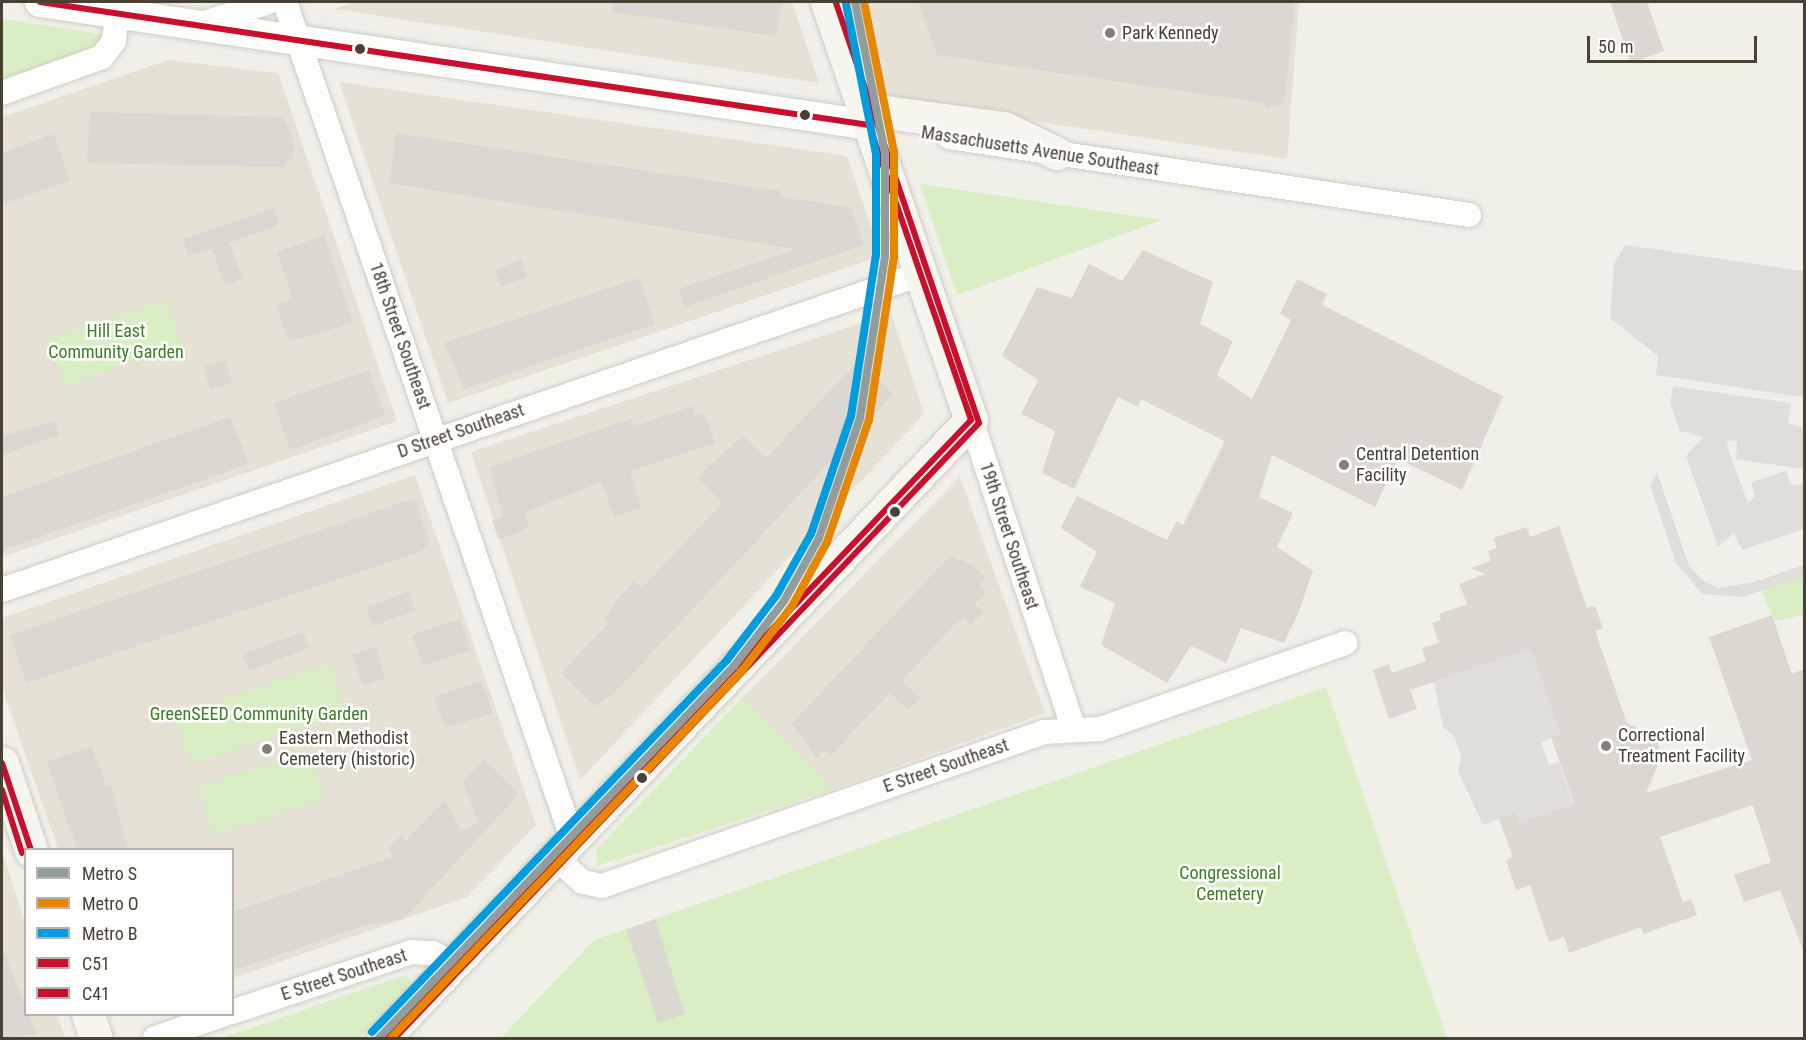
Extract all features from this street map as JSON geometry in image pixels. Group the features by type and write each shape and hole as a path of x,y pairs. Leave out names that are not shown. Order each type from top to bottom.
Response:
{"main road":[{"name":"19th Street Southeast","path":"827,2 971,420"},
{"path":"866,117 1004,128 1056,153"},
{"path":"383,1038 971,420"},
{"path":"2,763 31,848"},
{"path":"89,1016 96,1038"}],"street":[{"path":"40,2 298,40 866,117"},
{"path":"199,25 269,2"},
{"name":"18th Street Southeast","path":"285,2 436,440 565,849"},
{"path":"2,93 102,57 114,41 117,13"},
{"name":"Massachusetts Avenue Southeast","path":"1056,153 1469,215"},
{"name":"D Street Southeast","path":"2,590 921,274"},
{"name":"19th Street Southeast","path":"971,420 1074,730"},
{"name":"E Street Southeast","path":"565,849 583,882 602,886 1044,732 1100,729 1345,643"},
{"name":"E Street Southeast","path":"234,1011 404,954 433,953 454,964"},
{"path":"155,1038 219,1016"}],"shaded area":[{"path":"355,2 792,2 819,83 334,9"},
{"path":"840,2 1299,2 1287,159 873,97"},
{"path":"168,60 278,73 397,421 2,557 2,117"},
{"path":"339,82 847,156 881,256 448,403"},
{"path":"1625,245 1804,271 1804,397 1656,375 1658,356 1610,318 1614,264"},
{"path":"891,313 924,414 580,780 471,452"},
{"path":"1673,386 1791,403 1788,424 1804,428 1804,469 1736,459 1737,442 1729,440 1727,446 1748,503 1755,497 1751,482 1786,471 1791,485 1804,484 1804,529 1742,550 1734,533 1718,547 1686,456 1703,437 1680,431 1670,403"},
{"path":"1657,472 1689,566 1702,580 1719,588 1754,582 1804,565 1804,576 1742,597 1702,594 1676,563 1650,485"},
{"path":"415,475 536,825 467,897 234,978 234,848 58,848 2,687 2,618"},
{"path":"960,477 1045,713 832,790 742,698"},
{"path":"1531,649 1560,734 1541,742 1549,765 1559,762 1573,803 1520,822 1516,813 1483,825 1458,771 1461,756 1454,736 1443,727 1434,682"},
{"path":"2,852 24,919 24,1016 57,1016 65,1038 2,1038"}],"green space":[{"path":"2,19 101,34 104,37 102,45 2,80"},
{"path":"920,184 1162,220 957,295"},
{"name":"Hill East Community Garden","path":"166,299 182,346 65,386 49,339"},
{"path":"1804,575 1804,615 1775,621 1761,590"},
{"name":"GreenSEED Community Garden","path":"330,663 344,712 191,765 174,717"},
{"name":"Congressional Cemetery","path":"1326,687 1447,1038 501,1038 594,940"},
{"path":"742,698 832,790 597,866 596,850"},
{"name":"GreenSEED Community Garden","path":"308,751 324,798 214,836 198,788"},
{"path":"405,975 412,983 359,1038 221,1038"}],"building":[{"path":"613,2 782,2 776,36 612,12"},
{"name":"Park Kennedy","path":"918,2 1295,2 1284,103 1268,108 1263,103 937,55"},
{"path":"1610,2 1647,2 1664,51 1631,63"},
{"path":"90,112 284,117 293,140 293,160 286,159 286,167 87,163"},
{"path":"395,133 781,191 780,197 851,207 864,245 685,307 679,289 796,249 390,183"},
{"path":"54,134 70,181 2,204 2,153"},
{"path":"274,208 279,225 229,243 243,279 225,286 212,249 188,256 183,239"},
{"path":"324,235 353,323 289,342 276,305 293,299 277,252"},
{"name":"Central Detention Facility","path":"1143,250 1213,282 1200,324 1233,341 1217,375 1252,399 1291,320 1280,314 1297,279 1327,294 1322,305 1503,396 1462,490 1398,459 1375,507 1272,455 1259,497 1293,513 1277,547 1313,571 1298,614 1284,643 1241,628 1226,663 1191,646 1167,683 1101,645 1115,603 1080,587 1097,552 1061,528 1077,496 1167,540 1177,521 1183,525 1225,441 1141,399 1138,407 1118,397 1074,489 1042,473 1055,431 1021,414 1038,380 1002,356 1037,287 1072,298 1089,264 1122,281"},
{"path":"521,260 527,277 501,287 494,270"},
{"path":"639,278 655,324 464,389 444,343"},
{"path":"225,360 232,383 210,390 203,366"},
{"path":"859,360 893,394 624,683 597,706 593,704 561,673 608,623 604,619 616,600 634,581 642,588 722,503 697,477 743,435 766,458"},
{"path":"369,370 385,416 290,450 274,403"},
{"path":"692,406 695,416 704,413 715,443 630,471 641,508 614,517 601,482 524,513 529,528 499,540 492,521 503,517 490,467 632,418 634,426"},
{"path":"230,417 249,464 2,550 2,497"},
{"path":"55,421 59,435 2,455 2,436"},
{"path":"415,498 430,544 422,551 26,683 10,635"},
{"name":"Correctional Treatment Facility","path":"1559,526 1587,608 1595,606 1603,628 1595,631 1627,723 1655,737 1662,755 1646,793 1752,760 1709,637 1772,615 1792,674 1804,669 1804,952 1780,890 1744,902 1734,875 1771,862 1753,805 1660,837 1683,902 1691,899 1697,915 1643,934 1641,927 1569,953 1564,937 1549,942 1530,885 1516,890 1506,860 1513,857 1499,819 1516,812 1520,822 1574,803 1551,737 1560,734 1531,649 1410,690 1417,709 1389,719 1373,670 1389,664 1392,673 1426,661 1422,648 1439,643 1432,623 1441,620 1439,614 1467,604 1459,584 1485,574 1471,568 1491,561 1488,551 1497,548 1493,538 1527,527 1530,537"},
{"path":"950,556 971,564 986,578 979,585 986,592 974,604 983,612 971,625 965,619 957,622 902,681 920,697 908,710 890,693 830,756 824,751 817,758 791,724"},
{"path":"409,592 415,611 373,626 366,607"},
{"path":"460,619 471,650 423,666 412,635"},
{"path":"303,632 309,648 249,671 242,654"},
{"path":"376,647 385,678 363,686 352,655"},
{"path":"481,681 493,713 445,728 434,697"},
{"path":"92,746 106,786 111,785 128,848 77,848 47,762"},
{"path":"484,759 519,794 404,919 365,925 234,970 234,911 393,857 389,847 402,834 405,842 445,800 461,830 478,823 463,781"},
{"path":"655,919 685,1014 658,1023 626,930"},
{"path":"2,952 4,952 24,1002 24,1016 30,1016 37,1034 2,1038"}],"metro line":[{"name":"S","path":"379,1038 734,666 784,601 819,538 860,418 885,256 885,153 855,2"},
{"name":"O","path":"391,1038 741,672 792,606 827,542 869,420 894,257 894,152 864,2"},
{"name":"B","path":"372,1032 727,660 776,596 811,534 851,416 876,255 876,154 846,4"}],"transit line":[{"name":"C51","path":"40,2 869,125 971,420 383,1038"},
{"name":"C41","path":"395,1038 979,423 836,2"},
{"name":"C51","path":"2,763 30,848"},
{"name":"C41","path":"2,790 22,853"}],"place":[{"name":"Park Kennedy","path":"1110,33"},
{"name":"Central Detention Facility","path":"1344,465"},
{"name":"Correctional Treatment Facility","path":"1606,746"},
{"name":"Eastern Methodist Cemetery (historic)","path":"267,749"}]}
